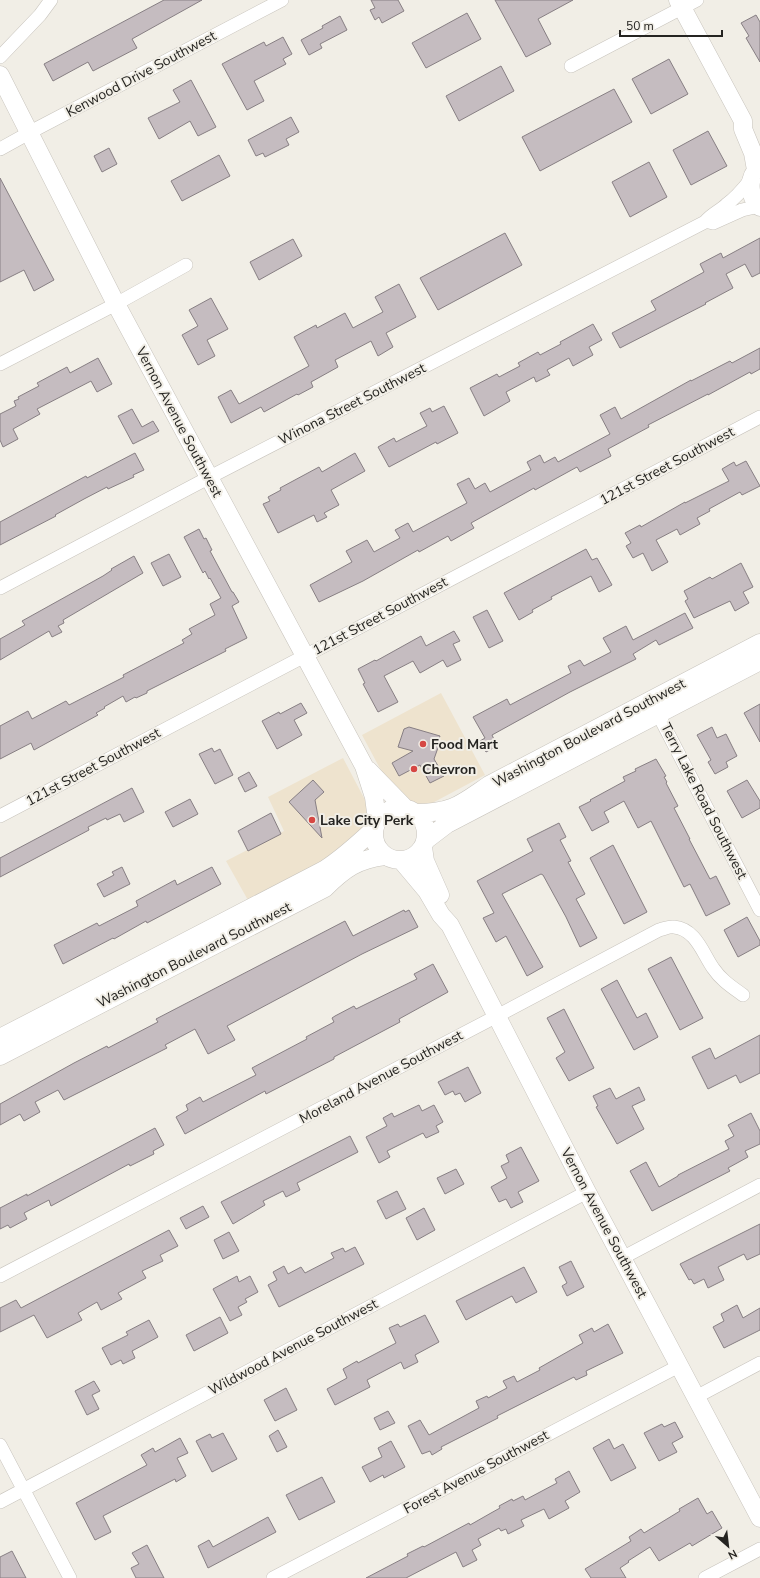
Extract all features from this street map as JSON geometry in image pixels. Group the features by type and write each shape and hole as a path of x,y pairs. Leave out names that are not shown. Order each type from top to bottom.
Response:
{"street":[{"path":"0,57 40,15 51,0"},
{"name":"Kenwood Drive Southwest","path":"0,150 29,133 282,0"},
{"path":"571,66 686,3 743,121 743,129 753,153 756,172 750,190 752,197 760,207"},
{"name":"Vernon Avenue Southwest","path":"0,75 116,304 208,478 364,766 374,797 376,824"},
{"path":"743,121 749,125 760,141"},
{"name":"Winona Street Southwest","path":"0,588 208,478 705,222 710,216 728,204 739,194 756,172"},
{"name":"Winona Street Southwest","path":"705,222 713,222 742,210 760,207"},
{"path":"0,364 116,304 186,265"},
{"name":"121st Street Southwest","path":"0,816 760,417"},
{"name":"Washington Boulevard Southwest","path":"410,810 434,813 458,806 489,785 760,643"},
{"name":"Washington Boulevard Southwest","path":"424,844 447,824 760,661"},
{"name":"Terry Lake Road Southwest","path":"658,714 760,910"},
{"name":"Vernon Avenue Southwest","path":"364,766 410,810"},
{"path":"394,808 410,810 424,823 426,831 424,844 417,854 410,858 393,858 379,850 375,842 376,824 386,811 394,808"},
{"name":"Washington Boulevard Southwest","path":"0,1038 324,870 338,862 350,852 376,824"},
{"name":"Vernon Avenue Southwest","path":"424,844 425,861 431,877 448,910 450,925"},
{"name":"Washington Boulevard Southwest","path":"0,1056 325,888 350,866 371,858 393,858"},
{"name":"Vernon Avenue Southwest","path":"393,858 427,891 441,915 450,925 587,1192 760,1518"},
{"name":"Moreland Avenue Southwest","path":"0,1276 659,930 674,927 687,931 696,940 714,969 725,982 743,995"},
{"path":"622,1258 760,1185"},
{"name":"Wildwood Avenue Southwest","path":"0,1502 587,1192"},
{"path":"696,1397 760,1363"},
{"name":"Forest Avenue Southwest","path":"273,1578 679,1366"},
{"path":"0,1445 70,1578"},
{"path":"705,1578 760,1549"}],"shaded area":[{"path":"441,693 485,775 406,817 362,735"},
{"path":"343,758 376,821 367,839 249,902 226,861 284,831 268,797"}],"building":[{"path":"164,0 202,0 132,39 137,48 93,71 88,62 53,81 44,64"},
{"path":"371,0 398,0 404,11 382,23 379,17 375,20 370,10 375,8"},
{"path":"495,0 573,0 538,19 551,44 526,57"},
{"path":"467,13 481,39 426,68 412,43"},
{"path":"756,15 760,22 760,62 746,38 749,36 741,23"},
{"path":"340,16 347,30 320,44 322,48 309,55 301,40 323,28 322,26"},
{"path":"283,37 292,54 283,59 286,64 254,81 264,101 247,110 222,64 264,42 266,46"},
{"path":"669,59 688,94 651,114 632,79"},
{"path":"501,66 514,91 459,121 446,96"},
{"path":"191,80 216,127 198,136 190,121 159,139 148,118 180,102 173,90"},
{"path":"614,89 632,122 540,171 522,137"},
{"path":"291,117 299,132 286,139 289,145 265,157 263,153 256,156 248,140"},
{"path":"708,131 727,166 691,185 673,150"},
{"path":"109,148 117,164 102,172 94,156"},
{"path":"219,155 230,176 182,201 171,181"},
{"path":"649,162 667,197 630,217 612,182"},
{"path":"0,178 54,280 34,291 24,270 0,282"},
{"path":"505,233 522,265 438,310 420,278"},
{"path":"760,238 760,273 752,277 745,264 726,274 733,288 705,303 706,304 620,348 612,333 656,310 651,301 704,272 700,264 721,253 723,258"},
{"path":"293,239 302,256 259,280 250,262"},
{"path":"399,284 416,317 386,333 393,347 378,356 371,341 335,360 338,367 311,382 313,387 264,412 261,407 231,423 218,397 231,390 239,404 309,366 294,337 316,325 317,328 345,313 353,328 383,312 375,297"},
{"path":"211,298 228,329 207,340 215,356 198,365 182,335 198,326 189,310"},
{"path":"593,324 602,340 589,347 593,355 573,366 569,358 547,370 550,375 536,382 534,377 506,392 510,401 484,416 470,388 497,374 499,377 520,366 518,363 538,352 540,355"},
{"path":"760,348 760,369 751,374 750,372 648,425 649,427 608,449 611,456 580,472 577,467 535,490 534,488 471,523 474,528 451,541 448,536 419,552 418,550 363,581 319,602 310,585 352,562 346,551 367,540 374,552 400,538 395,530 408,523 413,532 467,503 457,484 469,478 475,489 485,483 490,492 531,470 527,462 540,455 544,463 555,457 558,462 610,434 600,415 615,407 621,419 691,380 730,361 732,363"},
{"path":"98,358 112,384 97,392 91,381 37,409 40,414 13,429 18,439 3,447 0,440 0,414 16,406 14,401 19,399 18,397 39,386 37,383 67,367 70,373"},
{"path":"444,406 458,433 437,444 436,442 389,467 378,447 394,438 396,442 427,426 420,413 430,408 432,412"},
{"path":"132,409 142,427 153,421 159,431 133,444 118,416"},
{"path":"135,453 144,470 133,475 134,477 108,489 107,487 0,545 0,522 86,476 87,478"},
{"path":"355,453 365,471 331,490 339,505 324,513 327,517 317,522 314,515 278,533 263,504 270,501 268,497 281,490 280,488 319,467 322,472"},
{"path":"746,461 760,486 742,495 740,492 709,509 710,511 697,518 700,524 680,535 677,529 656,540 668,562 652,571 643,553 633,558 626,546 631,543 625,533 640,525 641,527 685,502 729,481 722,469 734,462 736,466"},
{"path":"199,529 204,539 206,538 212,550 210,551 239,602 232,606 247,638 225,649 226,651 147,691 147,693 126,702 123,696 96,713 98,715 34,750 31,743 0,759 0,726 28,711 32,719 66,701 69,705 124,677 123,675 184,643 182,640 192,634 189,629 215,615 210,604 221,598 205,571 203,573 184,537"},
{"path":"586,549 592,560 597,558 612,585 599,592 591,576 551,597 552,599 532,610 533,612 519,620 504,593"},
{"path":"169,554 181,577 163,586 151,563"},
{"path":"134,556 143,573 63,620 64,623 58,626 62,632 52,637 49,631 0,660 0,639 25,625 22,621 103,576 112,570 111,569"},
{"path":"741,563 753,587 743,592 749,603 735,611 730,601 694,618 685,601 688,599 684,591 710,577 712,579"},
{"path":"487,610 503,641 489,648 473,617"},
{"path":"685,613 693,628 659,645 656,640 633,654 636,659 570,692 492,735 497,746 486,752 480,741 485,738 473,717 507,699 510,705 571,673 568,666 580,660 584,666 611,652 603,638 626,626 633,640"},
{"path":"454,631 460,641 453,644 461,660 447,667 443,660 420,673 413,661 384,676 398,702 378,712 363,684 365,683 358,669 375,660 376,661 421,636 426,646"},
{"path":"301,703 307,713 294,720 302,735 277,749 262,721"},
{"path":"760,704 760,742 744,713"},
{"path":"409,727 440,736 438,742 440,742 434,759 444,776 430,783 420,765 399,776 392,763 413,751 398,747 404,729"},
{"path":"712,727 717,738 726,734 737,756 726,762 728,767 715,774 708,762 711,760 697,735"},
{"path":"212,748 214,752 220,749 233,775 215,784 199,754"},
{"path":"656,759 666,776 664,777 667,782 666,783 678,806 674,808 689,839 710,879 716,876 730,904 706,916 690,884 684,887 651,821 638,828 624,801 604,812 609,822 592,831 579,807 625,781 623,777 636,771 635,769"},
{"path":"249,772 257,786 245,792 238,778"},
{"name":"Lake City Perk","path":"313,780 324,792 315,800 322,838 289,802"},
{"path":"747,780 760,801 760,808 742,818 727,791"},
{"path":"132,788 144,812 124,822 120,814 107,820 106,818 88,827 89,830 0,877 0,858"},
{"path":"190,799 198,814 173,827 165,812"},
{"path":"271,813 281,834 248,851 238,831"},
{"path":"559,823 566,837 560,840 571,861 568,862 585,894 576,899 597,938 580,947 566,917 543,875 541,874 502,894 543,967 527,976 506,936 496,942 483,918 494,913 477,881 533,851 527,839"},
{"path":"613,845 647,912 624,924 590,858"},
{"path":"122,867 130,884 104,897 97,884 114,875 112,872"},
{"path":"212,867 221,884 147,923 146,921 114,939 113,938 63,964 54,945 97,923 99,926 138,906 136,901 175,880 177,885"},
{"path":"404,910 405,912 409,910 418,927 362,954 227,1026 235,1040 208,1054 195,1029 165,1045 167,1048 64,1100 58,1090 35,1102 40,1112 24,1121 20,1114 0,1125 0,1104 74,1063 107,1046 108,1048 158,1022 156,1019 345,921 353,936"},
{"path":"747,917 760,941 760,945 738,957 724,930"},
{"path":"671,957 703,1018 680,1030 648,969"},
{"path":"433,964 448,992 399,1019 400,1022 334,1057 334,1059 266,1094 265,1091 185,1134 176,1117 188,1110 186,1105 200,1097 203,1102 256,1075 252,1068 307,1039 306,1037 334,1022 332,1018 335,1016 354,1006 356,1009 417,979 414,974"},
{"path":"617,980 637,1018 646,1013 658,1037 634,1050 601,989"},
{"path":"564,1009 594,1068 569,1081 556,1058 565,1052 547,1018"},
{"path":"760,1035 760,1073 740,1083 736,1075 708,1089 692,1057 710,1048 715,1059"},
{"path":"468,1067 481,1093 465,1102 460,1093 455,1095 453,1091 445,1095 438,1082"},
{"path":"639,1087 645,1100 632,1106 644,1129 617,1144 596,1107 598,1106 593,1096 610,1088 616,1099"},
{"path":"419,1105 422,1111 434,1105 443,1122 436,1126 439,1132 426,1138 423,1133 387,1151 390,1157 379,1163 366,1137 387,1126 383,1118 392,1113 394,1117"},
{"path":"751,1113 760,1131 760,1144 745,1151 748,1157 728,1168 730,1171 652,1211 630,1171 646,1162 659,1187 678,1175 729,1149 725,1141 734,1136 728,1125"},
{"path":"155,1128 164,1145 153,1151 154,1154 130,1166 129,1164 51,1206 49,1200 24,1213 27,1219 10,1228 8,1225 0,1229 0,1208 27,1194 27,1196"},
{"path":"350,1136 358,1152 297,1183 300,1190 286,1197 283,1191 263,1201 265,1205 233,1224 221,1202"},
{"path":"521,1147 539,1181 518,1192 523,1202 511,1208 506,1199 499,1202 491,1187 507,1178 501,1166 509,1162 506,1155"},
{"path":"456,1169 464,1184 445,1194 437,1178"},
{"path":"397,1191 406,1209 386,1219 377,1201"},
{"path":"203,1206 209,1217 186,1229 180,1218"},
{"path":"424,1208 435,1230 417,1240 406,1218"},
{"path":"760,1224 760,1254 747,1260 744,1254 718,1267 724,1280 708,1288 704,1279 694,1284 691,1279 689,1280 680,1264"},
{"path":"169,1230 178,1246 160,1255 163,1261 142,1271 146,1278 118,1293 122,1299 101,1310 97,1302 78,1313 82,1320 47,1338 34,1315 0,1332 0,1308 16,1300 21,1308"},
{"path":"229,1232 239,1251 223,1259 214,1240"},
{"path":"355,1247 364,1264 279,1307 268,1285 277,1280 273,1272 284,1266 288,1274 301,1267 305,1273 334,1258 331,1253 343,1248 345,1252"},
{"path":"571,1261 584,1287 567,1296 562,1286 567,1283 559,1267"},
{"path":"524,1267 537,1292 516,1303 512,1296 466,1320 456,1301"},
{"path":"237,1276 239,1282 250,1276 258,1292 245,1299 247,1302 238,1307 242,1315 230,1321 213,1289"},
{"path":"737,1305 743,1318 760,1308 760,1330 724,1348 713,1327 724,1321 721,1314"},
{"path":"425,1315 439,1342 415,1355 418,1362 404,1369 401,1362 367,1380 370,1387 335,1405 327,1389 347,1378 343,1369 357,1361 358,1363 396,1343 389,1328 398,1324 400,1327"},
{"path":"220,1317 228,1333 194,1351 186,1335"},
{"path":"149,1320 158,1337 132,1351 135,1358 123,1364 121,1360 111,1365 102,1348 128,1335 126,1332"},
{"path":"608,1324 623,1353 586,1371 587,1375 576,1380 574,1377 497,1416 498,1418 441,1447 442,1449 432,1455 430,1451 422,1454 408,1426 420,1420 429,1435 479,1408 476,1401 487,1396 488,1398 507,1388 503,1381 514,1376 517,1382 540,1370 539,1368 583,1343 579,1335 592,1328 594,1332"},
{"path":"94,1381 100,1391 92,1395 99,1409 87,1415 75,1391"},
{"path":"286,1388 297,1410 275,1421 264,1400"},
{"path":"388,1411 395,1423 380,1430 374,1418"},
{"path":"675,1422 683,1437 672,1443 677,1452 659,1461 644,1433 662,1424 664,1427"},
{"path":"278,1430 287,1447 277,1452 269,1436"},
{"path":"223,1433 237,1459 212,1472 196,1441 210,1434 212,1438"},
{"path":"180,1438 188,1453 177,1458 186,1476 176,1482 175,1479 103,1516 111,1532 95,1540 76,1503 147,1465 141,1455 153,1448 155,1452"},
{"path":"609,1439 614,1449 623,1444 636,1468 611,1481 593,1448"},
{"path":"391,1441 405,1467 384,1478 383,1475 370,1482 362,1467 382,1457 378,1448"},
{"path":"569,1471 580,1492 565,1501 569,1508 549,1519 544,1509 521,1520 524,1526 508,1534 506,1529 501,1531 499,1528 478,1539 481,1545 472,1550 477,1560 463,1567 456,1552 406,1578 366,1578 408,1556 407,1554 423,1546 424,1547 469,1523 470,1525 500,1508 499,1506 512,1499 513,1501 523,1496 525,1500 557,1483 555,1479"},
{"path":"322,1477 335,1502 299,1520 286,1495"},
{"path":"698,1498 707,1514 712,1511 722,1528 692,1546 690,1543 659,1561 650,1547 620,1568 626,1578 591,1578 585,1569 631,1541 629,1537 641,1529 644,1533"},
{"path":"268,1517 276,1532 208,1568 198,1546 209,1540 213,1547"},
{"path":"147,1545 164,1578 136,1578 131,1568 139,1564 132,1553"},
{"path":"12,1551 26,1578 0,1578 0,1557"}],"place":[{"name":"Food Mart","path":"423,744"},
{"name":"Chevron","path":"414,769"},
{"name":"Lake City Perk","path":"312,820"}]}
